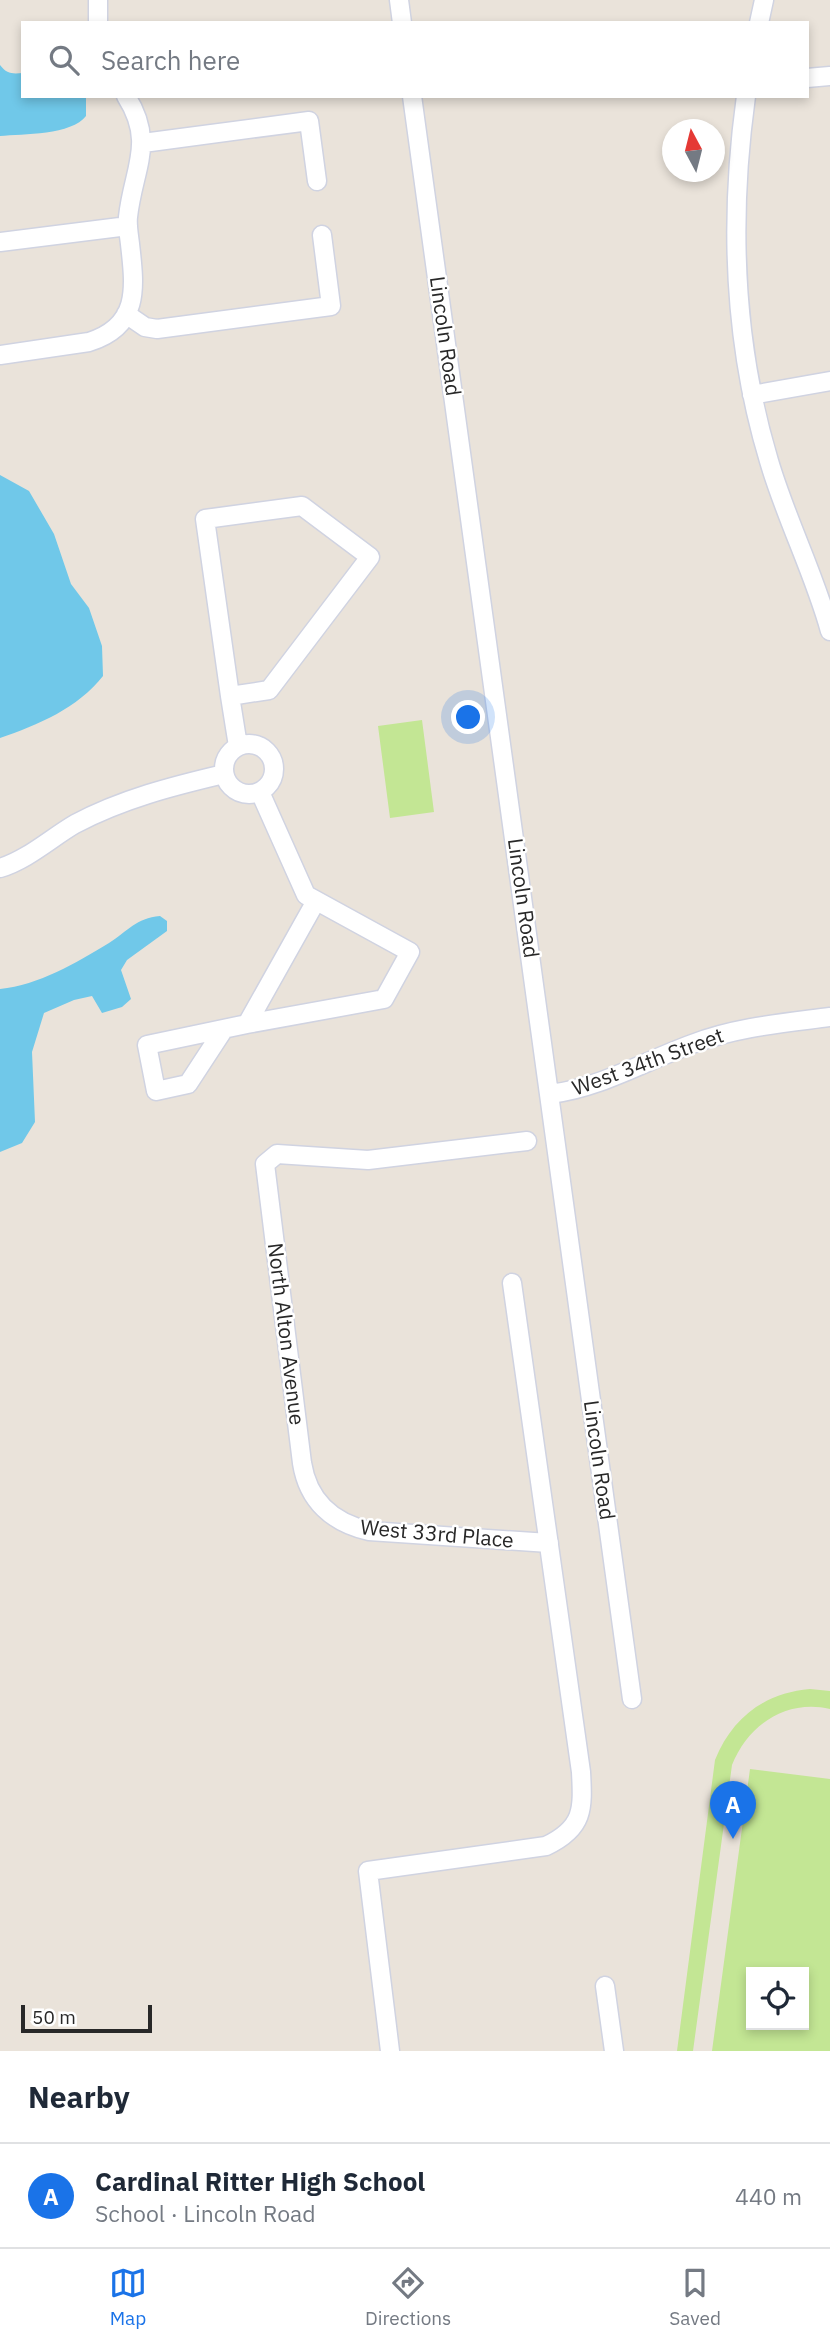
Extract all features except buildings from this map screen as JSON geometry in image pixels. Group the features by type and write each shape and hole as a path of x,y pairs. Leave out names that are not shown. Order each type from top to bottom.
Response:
{"street":[{"path":"98,0 98,21"},
{"path":"399,0 402,21"},
{"path":"759,21 764,0"},
{"path":"809,78 830,76"},
{"path":"0,355 89,342 111,332 127,314 134,287 127,219 143,143 138,121 127,98"},
{"name":"Lincoln Road","path":"412,98 632,1699"},
{"path":"746,98 737,190 736,256 740,322 752,396 769,461 819,594 830,631"},
{"path":"143,143 309,121 317,181"},
{"path":"0,242 128,226"},
{"path":"127,314 145,327 156,329 331,306 323,235"},
{"path":"752,396 830,381"},
{"path":"230,696 269,690 370,557 302,506 205,519 230,696 238,747"},
{"path":"248,744 259,746 268,752 273,761 275,771 272,782 260,792 247,795 234,790 226,780 224,774 227,758 238,747 248,744"},
{"path":"0,868 77,823 153,791 224,774"},
{"path":"224,1029 188,1084 156,1091 147,1045 247,1024 384,999 410,952 306,895 260,792"},
{"path":"247,1024 316,901"},
{"name":"West 34th Street","path":"550,1094 573,1091 677,1049 750,1027 830,1017"},
{"name":"North Alton Avenue","path":"329,1513 311,1491 302,1463 265,1164 277,1154 368,1160 527,1141"},
{"path":"390,2051 368,1871 546,1846 564,1837 575,1825 582,1803 581,1772 512,1283"},
{"name":"West 33rd Place","path":"329,1513 348,1525 369,1531 549,1543"},
{"path":"605,1986 614,2051"}],"green space":[{"path":"422,720 434,812 390,818 378,726"},
{"path":"810,1689 830,1691 830,1709 798,1708 770,1718 748,1738 732,1765 693,2051 677,2051 715,1760 731,1732 752,1710 778,1696"},
{"path":"750,1769 830,1779 830,2051 712,2051"}],"water":[{"path":"0,65 10,73 21,73 21,98 86,98 86,116 70,127 34,134 0,136"},
{"path":"0,475 29,491 54,534 71,584 89,608 102,646 103,676 82,697 56,714 0,738"},
{"path":"160,916 167,921 167,931 127,960 121,970 131,999 122,1007 102,1013 92,996 74,1000 44,1013 32,1052 35,1122 22,1143 0,1152 0,989 29,983 57,972 109,943 138,922"}],"place":[{"name":"Cardinal Ritter High School","path":"733,1839"}]}
